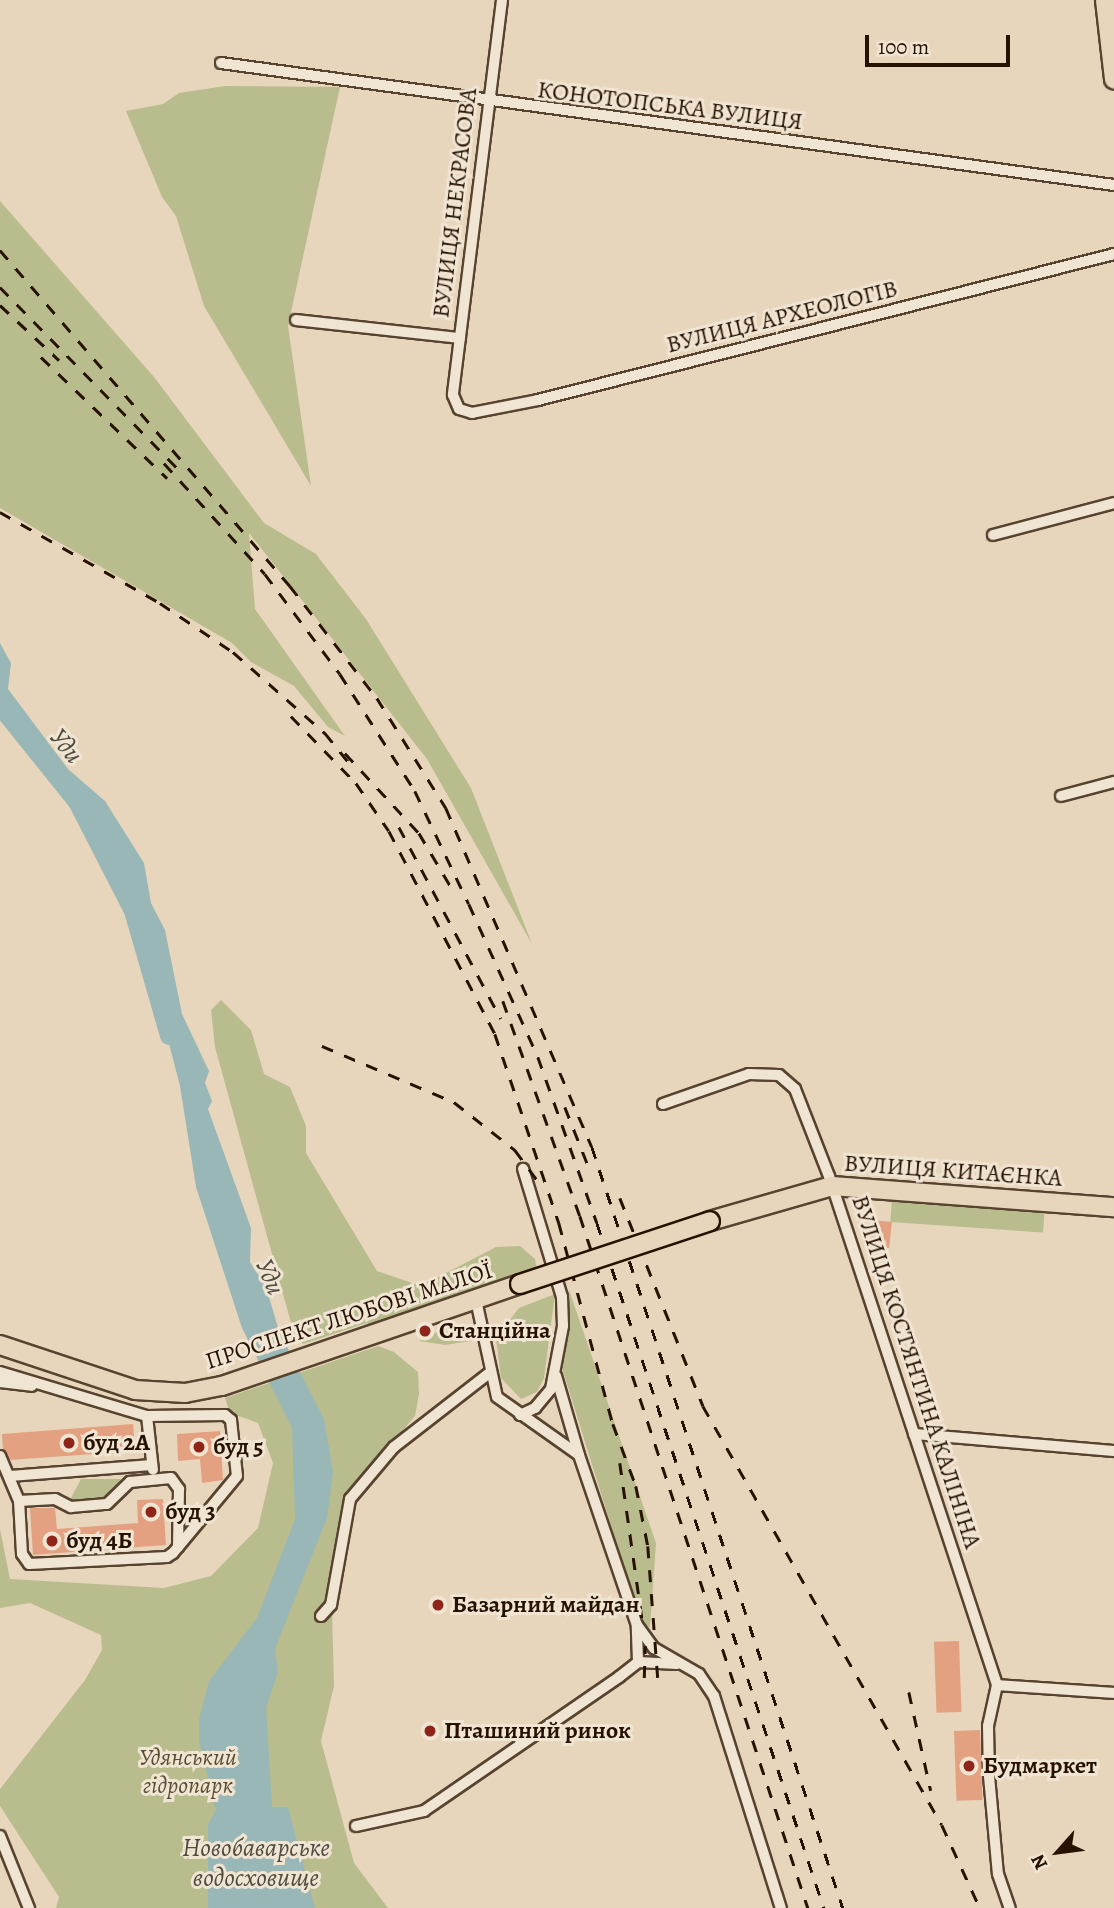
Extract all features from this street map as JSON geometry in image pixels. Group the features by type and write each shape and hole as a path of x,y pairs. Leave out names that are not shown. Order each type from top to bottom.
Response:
{"main road":[{"path":"1105,0 1114,79"},
{"name":"ВУЛИЦЯ КИТАЄНКА","path":"710,1221 832,1186 1114,1207"},
{"name":"ПРОСПЕКТ ЛЮБОВІ МАЛОЇ","path":"0,1345 152,1393 222,1386 710,1221"}],"street":[{"name":"ВУЛИЦЯ НЕКРАСОВА","path":"459,409 453,396 502,0"},
{"name":"КОНОТОПСЬКА ВУЛИЦЯ","path":"221,63 488,103 1114,185"},
{"name":"ВУЛИЦЯ АРХЕОЛОГІВ","path":"459,409 472,413 538,400 1114,254"},
{"path":"296,320 460,338"},
{"path":"993,535 1114,503"},
{"path":"1061,796 1114,782"},
{"name":"ВУЛИЦЯ КОСТЯНТИНА КАЛІНІНА","path":"663,1104 749,1074 779,1075 795,1089 832,1186 997,1685"},
{"path":"520,1415 546,1398 556,1376 562,1297 523,1169"},
{"path":"476,1300 488,1374 497,1397 579,1455"},
{"path":"0,1372 147,1416 225,1415 234,1427 237,1476 167,1557 29,1564 22,1554 19,1501 0,1456"},
{"path":"321,1616 331,1605 350,1499 394,1447 488,1374"},
{"path":"556,1376 579,1455 637,1625 638,1662"},
{"path":"0,1382 48,1387"},
{"path":"147,1416 154,1480"},
{"path":"914,1434 1114,1451"},
{"path":"10,1476 152,1465"},
{"path":"19,1501 55,1499 71,1507 107,1504 130,1482 171,1478 180,1489 178,1547"},
{"path":"637,1625 677,1664 699,1674 714,1696 781,1908"},
{"path":"356,1826 424,1811 638,1662 677,1664"},
{"path":"1010,1908 998,1874 989,1776 988,1726 997,1685 1114,1693"},
{"path":"0,1836 29,1908"}],"green space":[{"path":"225,86 340,87 288,326 311,486 204,306 176,216 162,197 126,111 163,104 179,93"},
{"path":"0,201 154,377 264,523 316,554 366,619 471,788 532,944 427,759 249,533 255,609 345,736 328,727 294,686 251,662 232,643 0,508"},
{"path":"221,1000 251,1030 264,1074 290,1087 306,1126 306,1153 377,1271 421,1286 496,1247 520,1246 535,1259 537,1270 376,1328 367,1323 303,1344 294,1334 215,1047 211,1010"},
{"path":"892,1199 1045,1210 1043,1233 890,1222"},
{"path":"569,1290 656,1543 650,1628 640,1619 562,1368 569,1334"},
{"path":"555,1294 544,1378 537,1392 521,1399 501,1378 496,1338 519,1308"},
{"path":"455,1323 477,1340 445,1345 419,1341"},
{"name":"Удянський гідропарк","path":"378,1346 394,1352 418,1372 419,1394 415,1416 345,1498 332,1609 334,1686 321,1741 354,1863 388,1908 56,1908 59,1897 0,1806 0,1789 85,1680 102,1650 101,1635 30,1603 0,1608 0,1529 10,1579 164,1588 211,1576 258,1528 273,1463 258,1423 230,1413 225,1398"},
{"path":"81,1479 121,1479 106,1499 70,1500"}],"water":[{"name":"Новобаварське водосховище","path":"0,643 11,663 8,689 68,769 105,801 144,863 151,903 165,930 182,1014 209,1071 205,1083 212,1101 208,1109 251,1228 250,1262 266,1287 279,1331 324,1419 333,1472 327,1518 275,1649 278,1672 266,1708 272,1807 288,1807 315,1908 208,1908 208,1824 216,1810 199,1742 199,1719 209,1681 257,1618 295,1519 292,1428 242,1328 196,1187 180,1086 143,943 89,819 56,767 0,699"}],"building":[{"path":"872,1220 892,1222 889,1248 869,1246"},
{"path":"133,1424 135,1451 10,1460 3,1449 2,1434"},
{"name":"буд 5","path":"220,1431 223,1480 202,1483 200,1459 178,1461 177,1434"},
{"path":"163,1499 166,1545 33,1555 30,1508 55,1508 57,1529 138,1523 137,1500"},
{"name":"Будмаркет","path":"959,1641 961,1712 936,1713 934,1642"},
{"name":"Будмаркет","path":"980,1730 982,1800 956,1801 954,1731"}],"waterway":[{"name":"Уди","path":"0,706 77,802 133,911 169,1036"}],"railway":[{"path":"0,250 290,586 377,698 446,808 592,1147 843,1908"},
{"path":"0,287 176,467"},
{"path":"0,305 59,360"},
{"path":"41,357 167,478"},
{"path":"164,463 265,574 340,674 415,791 469,904 538,1057 597,1223 824,1908"},
{"path":"0,512 160,603 233,652 325,733 350,764"},
{"path":"291,716 356,783 389,831 495,1034 559,1223 613,1424 636,1486 648,1546 658,1679"},
{"path":"345,753 419,833 451,887"},
{"path":"399,827 501,1019"},
{"path":"503,1001 580,1216 808,1908"},
{"path":"322,1046 454,1102 515,1150 543,1188"},
{"path":"565,1107 588,1165"},
{"path":"620,1198 703,1406 942,1825 980,1908"},
{"path":"620,1463 642,1618"},
{"path":"644,1678 645,1646"},
{"path":"909,1692 931,1791"}],"place":[{"name":"Станційна","path":"425,1331"},
{"name":"буд 2А","path":"69,1443"},
{"name":"буд 5","path":"199,1447"},
{"name":"буд 3","path":"151,1512"},
{"name":"буд 4Б","path":"52,1541"},
{"name":"Базарний майдан","path":"438,1605"},
{"name":"Пташиний ринок","path":"430,1731"},
{"name":"Будмаркет","path":"969,1766"}]}
